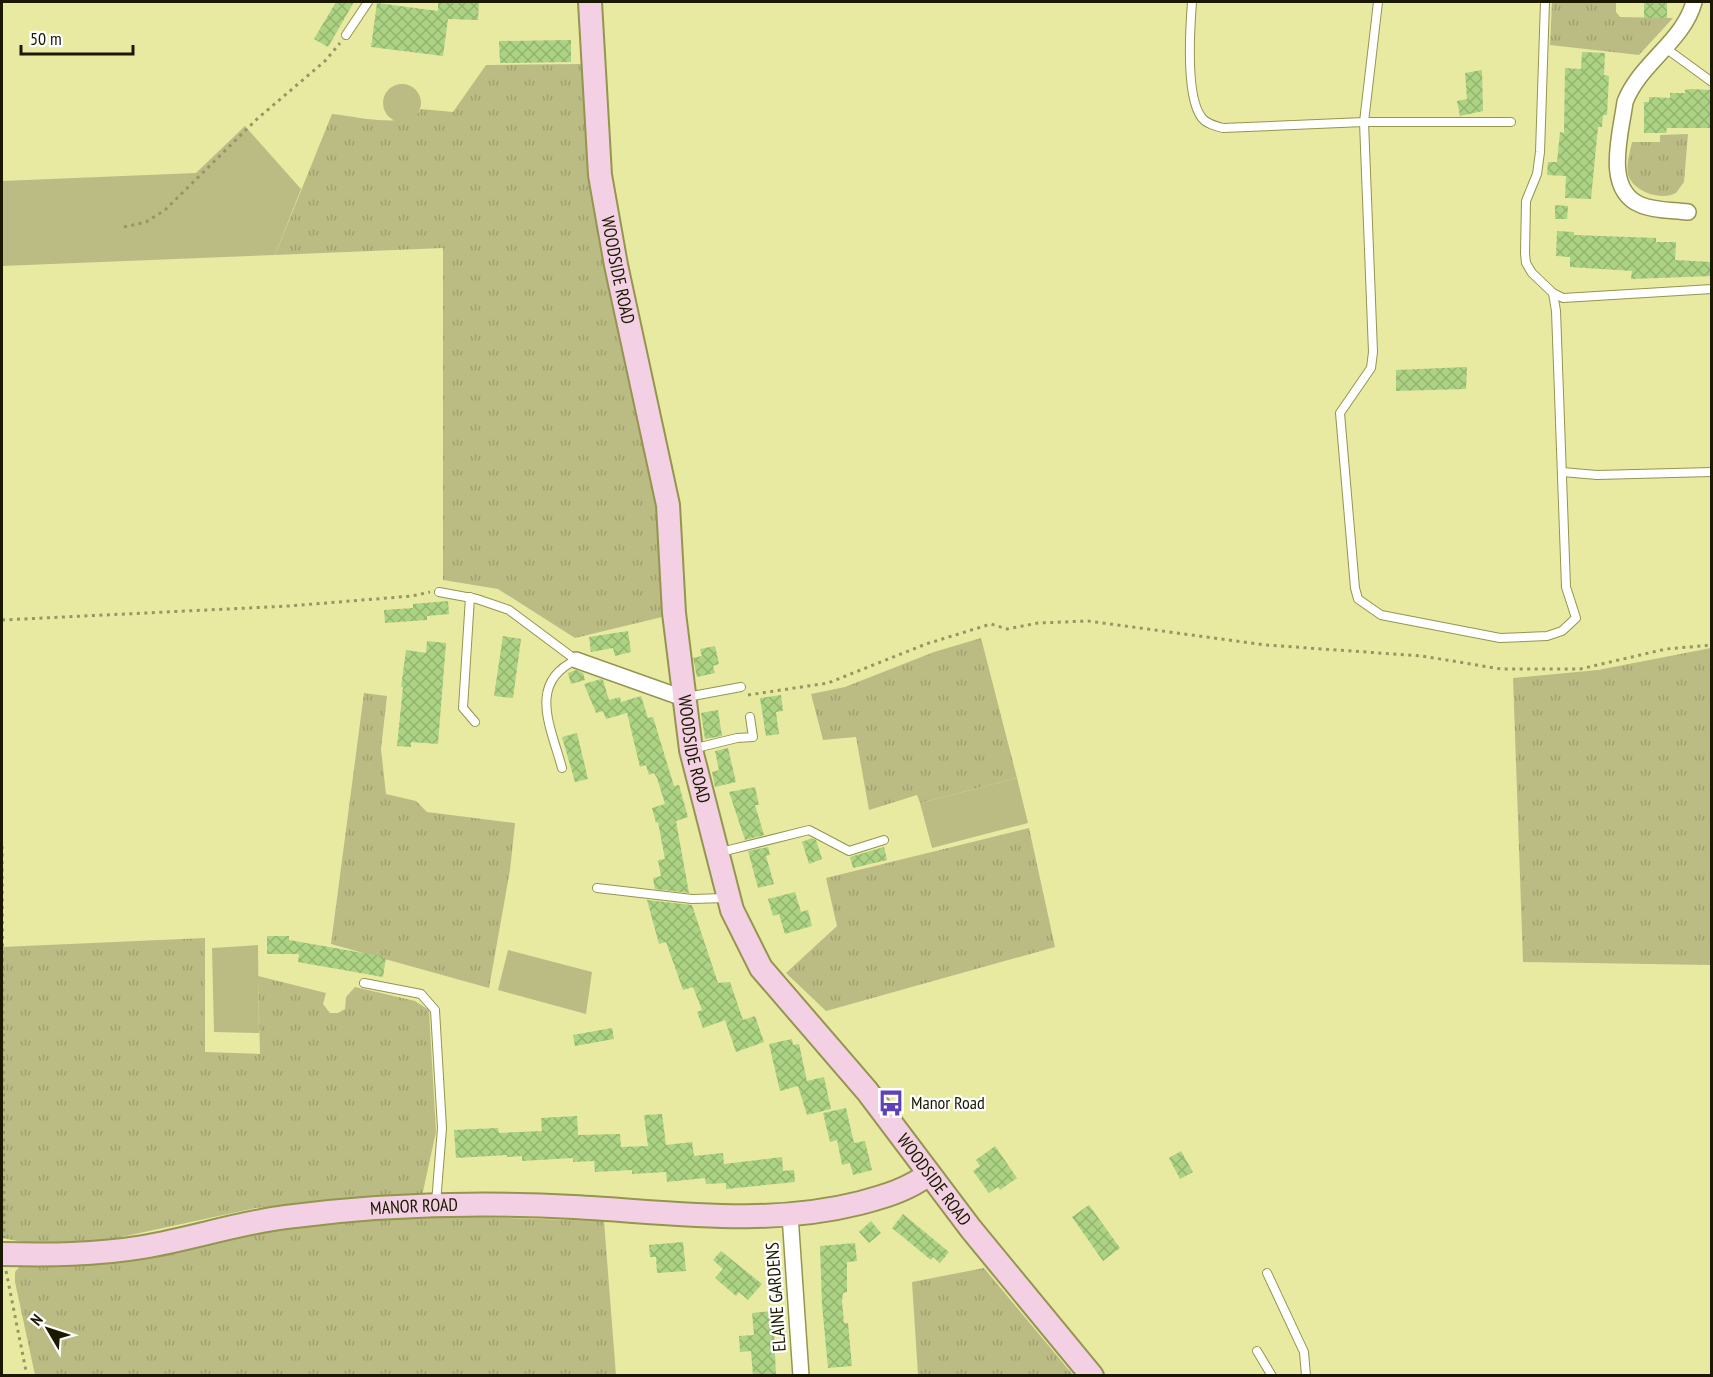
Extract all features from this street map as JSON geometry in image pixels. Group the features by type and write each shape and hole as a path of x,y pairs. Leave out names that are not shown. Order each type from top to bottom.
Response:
{"street":[{"name":"WOODSIDE ROAD","path":"590,2 600,175 616,265 668,505 674,613 691,750 716,853 738,925 761,968 867,1091 929,1174 1092,1376"},
{"path":"1688,212 1643,206 1635,202 1623,192 1618,175 1625,102 1639,74 1686,21 1694,2"},
{"path":"576,660 683,698"},
{"name":"MANOR ROAD","path":"2,1254 62,1256 106,1252 144,1247 285,1217 391,1208 564,1207 727,1217 790,1215 889,1196 913,1185 929,1174"},
{"name":"ELAINE GARDENS","path":"790,1215 801,1376"}],"lane":[{"path":"346,35 368,2"},
{"path":"1192,2 1191,86 1198,112 1210,125 1223,128 1364,122 1511,122"},
{"path":"1378,2 1364,122 1373,352 1371,368 1340,413 1354,588 1358,599 1381,615 1409,618 1481,635 1532,638 1562,631 1576,618 1566,587 1556,311 1553,293"},
{"path":"1545,2 1540,152 1537,174 1526,201 1526,263 1532,273 1553,293 1563,298 1712,289"},
{"path":"1664,47 1712,82"},
{"path":"1562,472 1597,475 1712,472"},
{"path":"439,592 470,597 509,610 576,660 561,667 546,690 546,704 562,768"},
{"path":"470,597 463,708 475,722"},
{"path":"683,698 741,687"},
{"path":"691,750 737,738 753,737 750,717"},
{"path":"716,853 809,830 849,851 884,840"},
{"path":"597,888 692,899 728,897"},
{"path":"364,983 421,994 435,1010 442,1128 436,1208"},
{"path":"1267,1273 1304,1352 1306,1376"},
{"path":"1257,1352 1272,1376"}],"path":[{"path":"124,227 146,222 165,210 256,119 325,61 346,35"},
{"path":"2,620 289,606 439,592"},
{"path":"739,696 828,683 915,648 991,624 1007,629 1038,623 1088,621 1266,645 1422,656 1501,669 1580,669 1666,649 1712,645"},
{"path":"2,846 2,1254 27,1376"}],"green space":[{"path":"1552,2 1616,2 1616,12 1620,17 1673,18 1639,55 1550,45"},
{"path":"582,64 598,238 663,531 662,617 575,638 498,589 443,580 443,248 275,255 332,114 394,120 406,119 421,109 453,112 486,65"},
{"path":"402,84 416,89 421,103 416,117 402,122 388,117 383,103 388,89"},
{"path":"245,126 301,189 275,255 2,266 2,181 196,173"},
{"path":"1688,134 1684,182 1676,193 1656,195 1642,190 1631,181 1628,175 1628,158 1632,142 1660,142 1660,135"},
{"path":"981,638 1017,778 920,803 917,795 869,810 856,737 823,740 811,694 845,687 934,652"},
{"path":"1711,648 1711,965 1523,962 1513,678 1598,670"},
{"path":"364,693 387,696 381,749 386,794 416,801 427,812 515,823 510,870 489,988 331,944"},
{"path":"1017,778 1028,823 932,848 920,803"},
{"path":"1029,828 1055,947 826,1011 786,973 837,926 826,878"},
{"path":"205,938 205,1052 260,1054 258,976 326,993 323,1004 330,1013 338,1013 345,1009 346,997 355,987 415,1001 429,1010 436,1132 422,1196 256,1208 84,1245 44,1246 2,1238 2,947"},
{"path":"258,945 259,1033 214,1032 212,948"},
{"path":"508,950 592,972 586,1014 498,990"},
{"path":"450,1216 604,1221 616,1375 35,1375 15,1282 15,1272 20,1266 116,1263 305,1224"},
{"path":"984,1268 1073,1375 918,1375 912,1282"}],"building":[{"path":"336,2 354,2 328,47 314,39"},
{"path":"438,2 479,2 478,20 448,19 443,56 371,47 377,3 438,11"},
{"path":"1644,2 1667,2 1667,18 1644,18"},
{"path":"571,40 571,62 500,63 499,41"},
{"path":"1582,52 1605,53 1604,75 1609,76 1607,115 1603,115 1602,127 1598,127 1591,199 1565,198 1566,176 1547,175 1548,162 1557,162 1560,132 1564,133 1565,68 1581,69"},
{"path":"1482,70 1483,111 1460,116 1457,101 1467,99 1465,73"},
{"path":"1685,90 1712,90 1712,128 1667,128 1666,133 1644,133 1644,102 1649,102 1649,97 1670,98 1670,93 1685,93"},
{"path":"1555,205 1568,206 1567,219 1555,219"},
{"path":"1557,231 1574,232 1574,235 1656,238 1656,242 1676,242 1675,260 1712,262 1712,276 1631,279 1632,271 1570,267 1570,257 1556,256"},
{"path":"1467,367 1466,389 1396,391 1396,370"},
{"path":"448,601 449,614 427,616 427,620 385,623 384,610 413,608 413,604"},
{"path":"628,631 631,652 615,656 613,648 591,652 589,637"},
{"path":"503,636 521,639 513,698 494,696"},
{"path":"427,641 446,643 438,744 411,742 411,747 397,746 406,650 426,653"},
{"path":"715,646 719,664 713,666 715,673 697,677 693,658 702,656 700,649"},
{"path":"576,670 583,673 585,680 571,684 568,673"},
{"path":"601,679 609,700 620,697 621,702 641,696 648,718 653,717 674,786 679,785 688,817 676,821 689,893 655,889 653,878 661,876 658,860 665,859 658,822 656,823 652,808 665,804 654,773 649,775 646,765 640,767 627,713 606,719 603,711 596,713 584,684"},
{"path":"781,695 783,711 776,712 779,734 766,736 760,698"},
{"path":"718,710 722,736 705,739 701,713"},
{"path":"577,733 588,779 575,782 562,737"},
{"path":"728,748 736,782 715,787 712,772 719,770 715,751"},
{"path":"755,787 759,805 755,805 764,835 745,840 729,792"},
{"path":"812,838 816,840 822,859 809,864 802,842"},
{"path":"768,847 770,855 766,856 774,884 758,888 748,851"},
{"path":"884,847 887,860 853,868 850,857"},
{"path":"795,892 801,912 808,910 812,926 785,934 779,914 773,916 768,899"},
{"path":"647,900 692,905 718,983 730,982 743,1020 755,1016 764,1042 736,1052 725,1020 703,1028 697,1012 702,1010 693,987 683,990 666,942 659,944"},
{"path":"267,936 289,936 289,940 386,957 383,977 298,962 299,954 267,954"},
{"path":"612,1028 614,1039 575,1046 573,1035"},
{"path":"792,1039 793,1045 799,1044 807,1081 824,1077 831,1109 807,1115 798,1086 780,1091 769,1044"},
{"path":"846,1108 854,1143 865,1141 872,1170 853,1175 850,1163 842,1165 837,1140 830,1142 823,1113"},
{"path":"662,1114 666,1145 692,1142 694,1156 723,1153 724,1164 782,1157 783,1171 794,1170 795,1182 726,1189 726,1183 706,1184 705,1178 667,1182 666,1172 632,1174 632,1170 595,1172 594,1161 573,1162 573,1158 522,1161 522,1156 507,1157 507,1155 456,1158 454,1130 498,1128 499,1133 542,1131 541,1118 577,1116 578,1135 620,1134 621,1147 648,1146 644,1115"},
{"path":"995,1146 1017,1178 1000,1190 998,1187 989,1193 973,1171 980,1166 976,1160"},
{"path":"1181,1151 1193,1172 1180,1179 1169,1158"},
{"path":"1089,1205 1120,1248 1103,1261 1072,1217"},
{"path":"903,1214 949,1252 940,1263 933,1257 931,1260 892,1228"},
{"path":"871,1221 881,1233 869,1243 859,1232"},
{"path":"683,1242 686,1271 657,1273 656,1257 650,1257 649,1245"},
{"path":"855,1243 857,1261 847,1262 847,1292 843,1293 842,1301 844,1323 848,1323 852,1366 828,1368 822,1305 820,1246"},
{"path":"721,1251 762,1284 748,1300 739,1292 736,1296 715,1278 723,1269 713,1260"},
{"path":"773,1311 776,1376 753,1376 751,1351 740,1352 739,1336 754,1335 752,1313"}],"place":[{"name":"Manor Road","path":"891,1103"}]}
